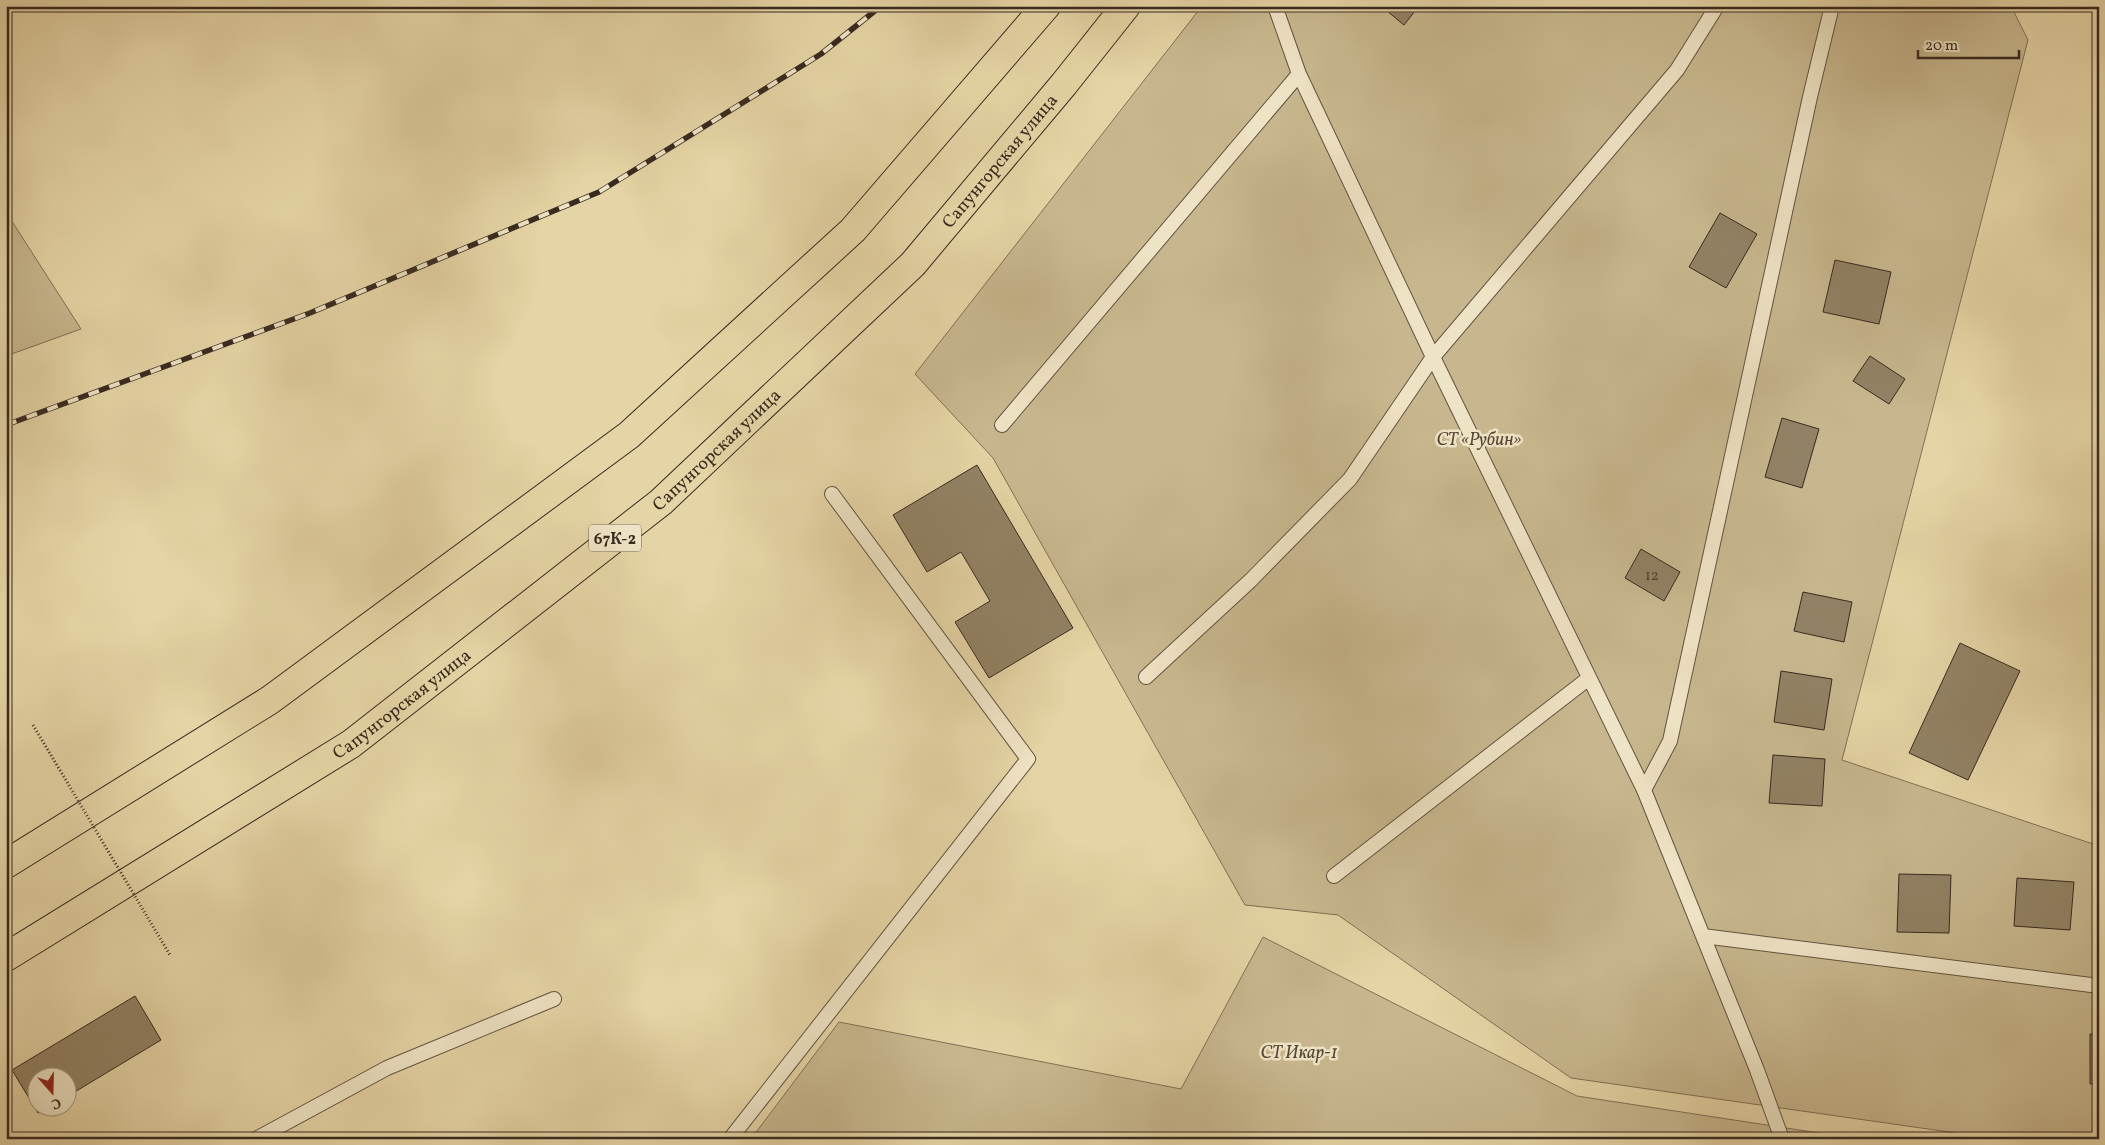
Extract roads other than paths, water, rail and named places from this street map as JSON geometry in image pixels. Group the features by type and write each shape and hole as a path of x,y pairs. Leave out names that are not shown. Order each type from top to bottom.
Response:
{"main road":[{"path":"6,864 270,700 629,435 853,230 1046,6"},
{"name":"Сапунгорская улица","path":"6,957 351,744 661,502 913,264 1064,84 1126,6"}],"lane":[{"path":"1275,6 1299,74 1433,357 1644,790 1757,1070 1782,1139"},
{"path":"1146,678 1251,580 1350,479 1433,357 1677,70 1717,6"},
{"path":"1644,790 1670,740 1810,97 1832,6"},
{"path":"1002,425 1299,74"},
{"path":"730,1139 1028,759 832,494"},
{"path":"1334,876 1589,678"},
{"path":"1703,936 2099,986"},
{"path":"256,1139 387,1068 554,999"}],"railway":[{"path":"6,425 310,313 599,192 821,54 881,6"}],"park label":[{"name":"СТ «Рубин»","path":"1479,439"},
{"name":"СТ Икар-1","path":"1299,1052"}]}
